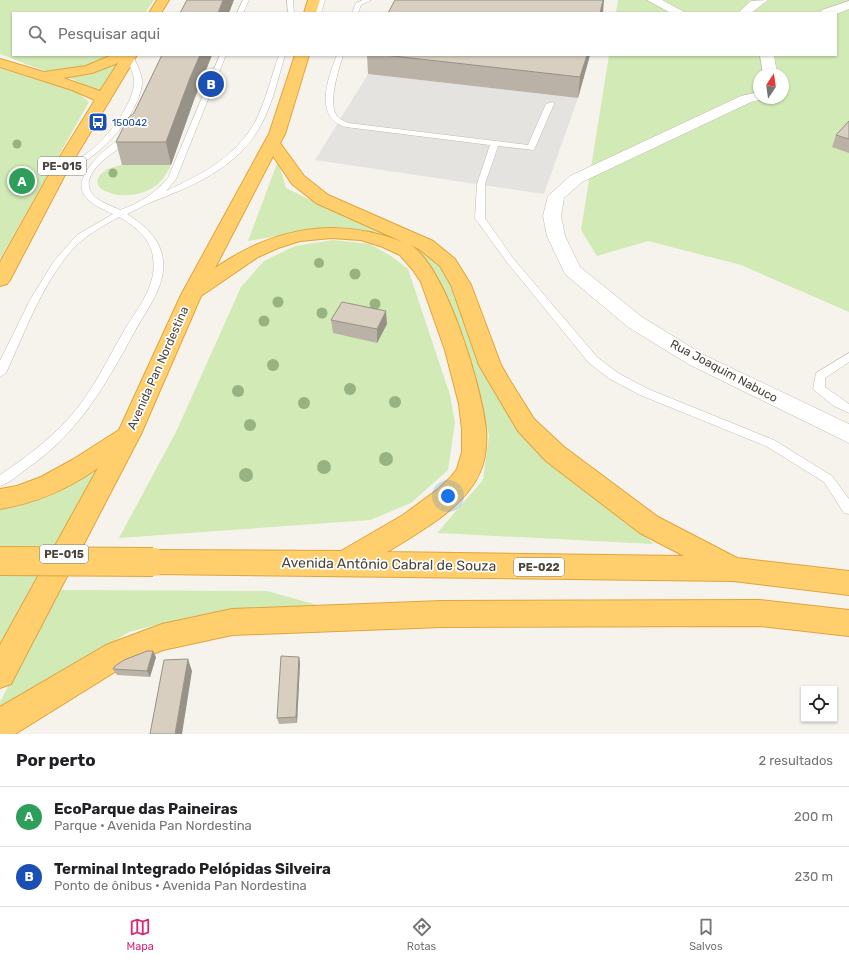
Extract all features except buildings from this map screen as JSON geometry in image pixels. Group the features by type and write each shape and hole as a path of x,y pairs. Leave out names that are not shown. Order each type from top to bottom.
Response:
{"highway":[{"path":"156,12 163,0"},
{"path":"35,75 64,74 87,70 126,56"},
{"name":"PE-015","path":"0,280 59,171 104,98 127,56"},
{"name":"Avenida Pan Nordestina","path":"0,674 129,434 191,294 277,134 289,101 302,56"},
{"path":"0,63 77,87 104,98"},
{"path":"272,143 298,180 322,200 342,210 404,234 426,245 448,263 461,285 490,365 500,383 526,425 555,454 649,525 733,569"},
{"path":"191,294 248,256 271,244 301,235 335,233 358,234 381,239 405,250 422,266 431,282 468,393 474,420 475,449 468,472 446,498 388,537 344,563"},
{"path":"0,499 10,498 47,486 78,469 129,434"},
{"name":"Avenida Antônio Cabral de Souza","path":"0,561 344,563 733,569 849,583"},
{"path":"0,725 116,655 162,637 232,622 442,614 760,613 849,623"}],"street":[{"path":"653,0 678,12"},
{"path":"745,12 755,3 762,0"},
{"path":"829,12 849,5"},
{"path":"767,56 770,68"},
{"name":"Rua Joaquim Nabuco","path":"753,97 576,179 556,196 552,216 556,236 572,270 635,322 697,360 849,434"}],"lane":[{"path":"240,12 246,0"},
{"path":"290,0 291,12"},
{"path":"355,12 359,2 368,0"},
{"path":"59,171 90,155 111,134 124,116 138,86 138,75 128,56"},
{"path":"140,206 160,192 172,179 223,56"},
{"path":"0,373 46,282 65,253 79,238 120,214 216,170 244,146 258,124 282,56"},
{"path":"340,56 328,104 333,116 346,125 531,148 550,104"},
{"path":"0,481 35,457 63,433 82,411 102,380 156,281 159,262 156,249 148,235 120,214 101,205 90,197 86,189 86,176 96,162 130,138 137,129"},
{"path":"495,143 481,184 480,218 509,259 592,360 614,376 644,392 770,443 828,479 849,509"},
{"path":"849,357 820,376 819,389 849,409"}],"green space":[{"path":"0,0 154,0 146,12 12,12 12,56 110,56 80,68 55,72 47,71 0,54"},
{"path":"618,0 849,0 849,312 741,265 648,241 597,256 581,230 609,56 837,56 837,12 616,12"},
{"path":"122,61 102,94 66,76"},
{"path":"0,68 77,92 89,102 0,259"},
{"path":"278,161 286,188 325,207 404,238 441,265 473,335 543,454 583,490 618,515 654,544 437,533 483,480 489,436 481,397 433,273 377,235 301,232 248,241"},
{"path":"122,165 171,165 159,183 153,188 138,194 113,194 99,187 97,181 100,175 107,169"},
{"path":"333,240 370,244 391,256 408,269 450,395 455,423 448,470 411,503 370,520 119,538 176,432 241,287 264,261 295,246"},
{"path":"106,461 56,551 0,548 0,508 30,502 56,492"},
{"path":"0,571 47,572 0,645"},
{"path":"59,590 267,591 321,606 218,615 164,623 129,632 0,715 0,702"}],"shaded area":[{"path":"368,74 578,98 544,194 315,160"}],"place":[{"name":"Terminal Integrado Pelópidas Silveira","path":"211,84"},
{"name":"150042","path":"98,122"},
{"name":"EcoParque das Paineiras","path":"22,181"}]}
